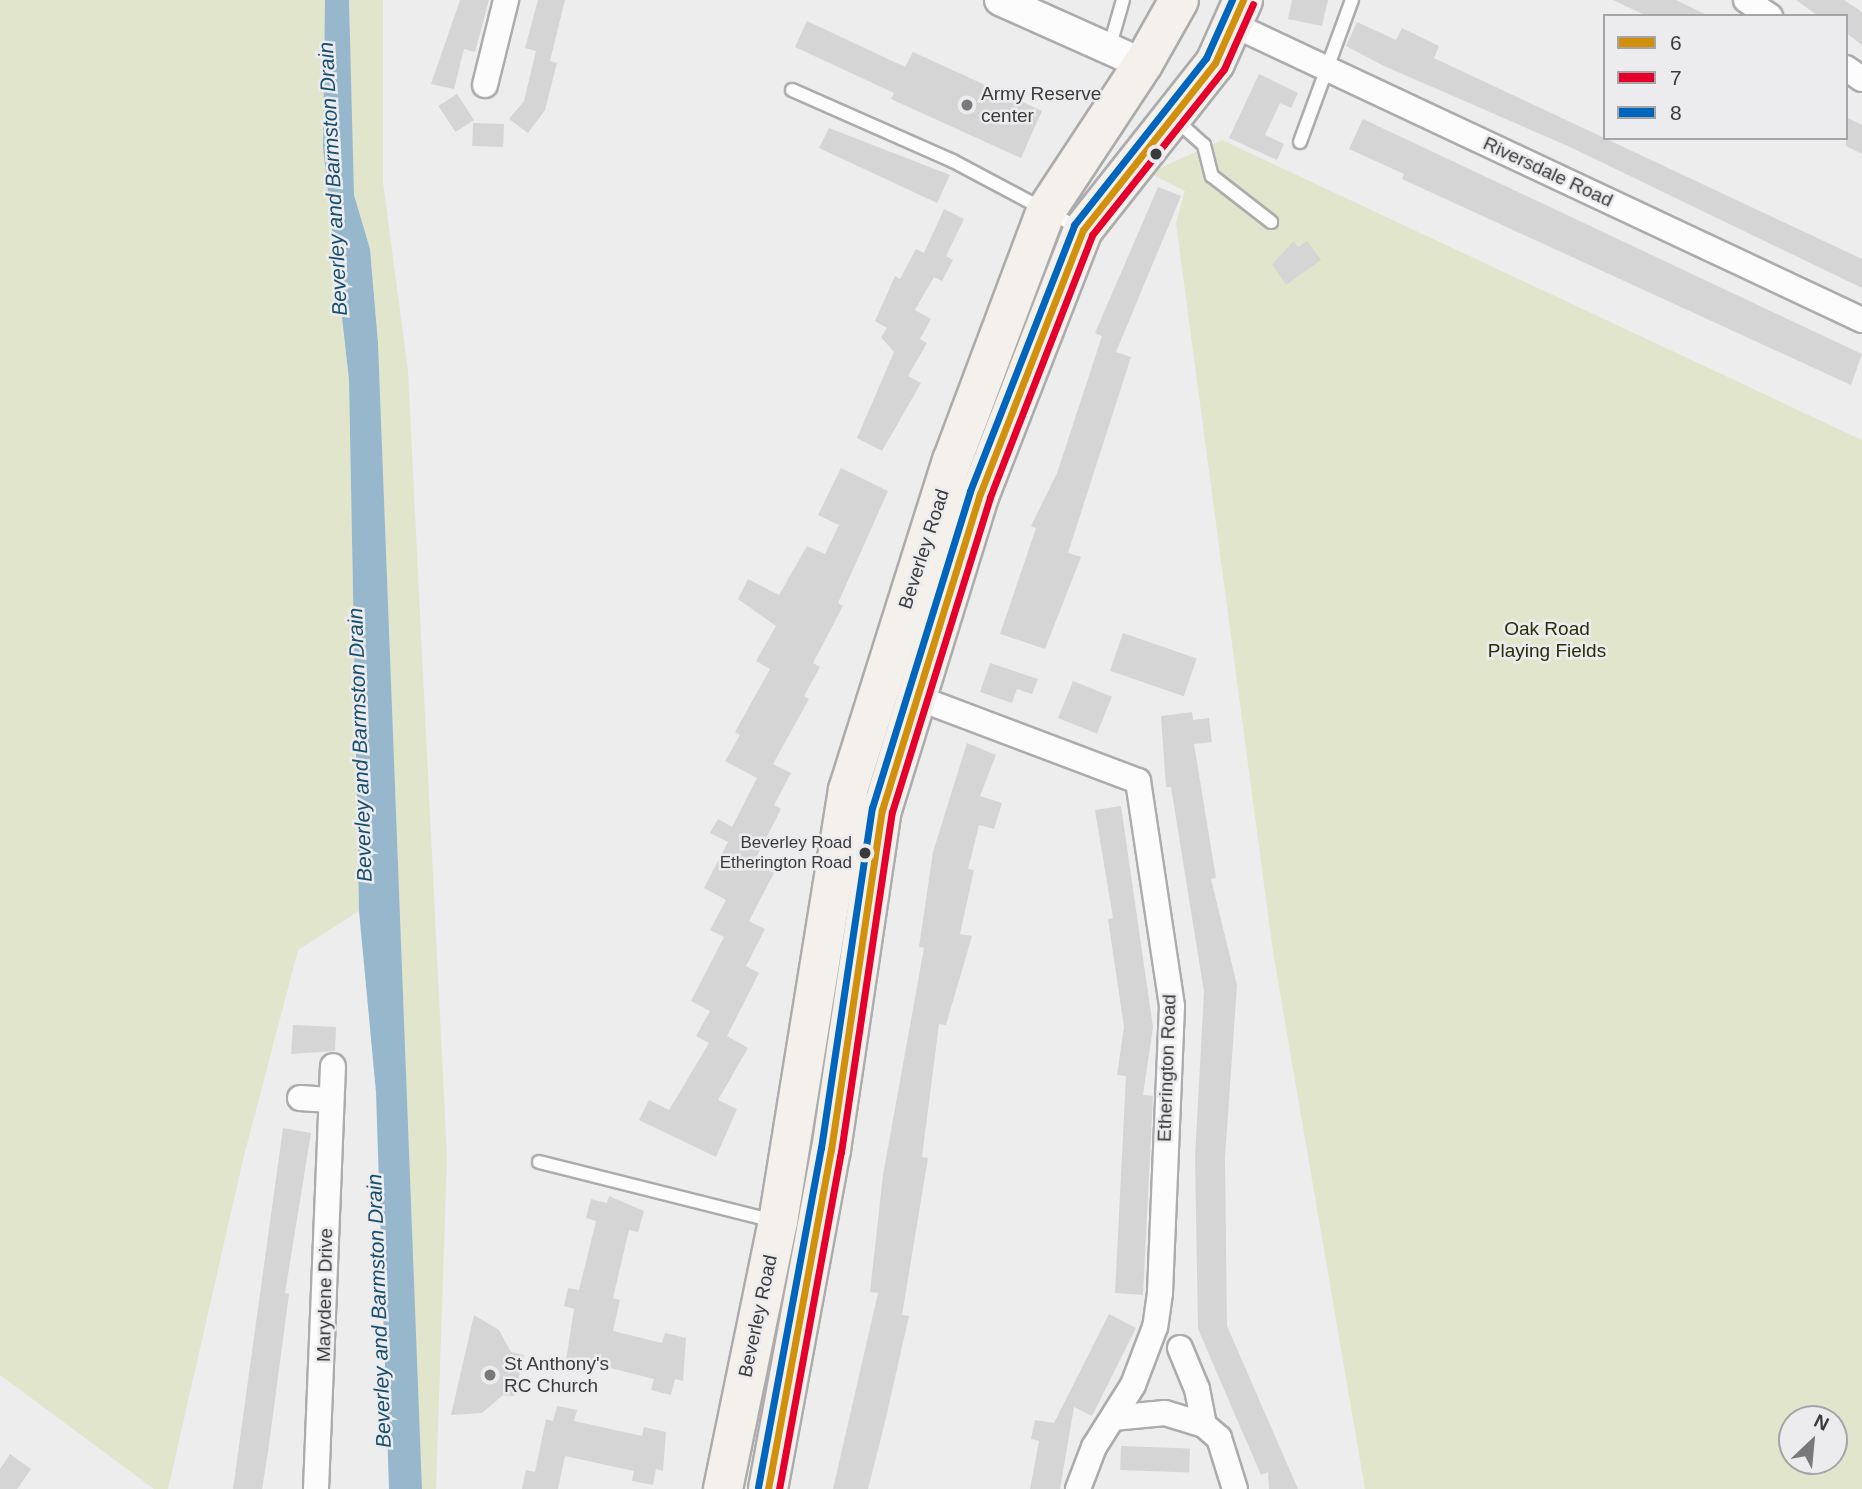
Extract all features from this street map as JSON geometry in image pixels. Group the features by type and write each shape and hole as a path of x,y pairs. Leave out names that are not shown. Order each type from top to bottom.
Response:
{"main road":[{"name":"Beverley Road","path":"723,1489 778,1222 855,767 907,601 985,373 1046,211 1143,64 1179,0"},
{"name":"Beverley Road","path":"768,1489 831,1150 882,810 944,613 1021,387 1083,230 1215,63 1238,13"},
{"path":"985,373 1021,387"},
{"path":"907,601 944,613"},
{"path":"855,767 893,777"}],"street":[{"path":"485,85 506,0"},
{"path":"1000,0 1143,64"},
{"path":"1746,0 1767,14"},
{"name":"Riversdale Road","path":"1238,13 1329,69 1862,320"},
{"name":"Etherington Road","path":"918,698 1138,781 1172,1006 1155,1327 1133,1385 1094,1447 1078,1489"},
{"name":"Marydene Drive","path":"316,1489 333,1066"},
{"path":"300,1098 330,1100"},
{"path":"791,1143 831,1150"},
{"path":"1180,1348 1204,1425"},
{"path":"1133,1385 1165,1413"},
{"path":"1113,1418 1165,1413 1204,1425 1219,1438 1235,1489"}],"lane":[{"path":"1109,49 1123,0"},
{"path":"1300,142 1329,69 1352,0"},
{"path":"792,90 953,161 1083,230"},
{"path":"1172,116 1204,145 1212,176 1271,222"},
{"path":"539,1162 778,1222"}],"green space":[{"path":"0,0 325,0 323,147 349,380 359,911 298,950 243,1160 168,1489 154,1489 0,1375"},
{"path":"349,0 383,0 383,182 408,371 447,1157 436,1489 422,1489 378,343 370,249 353,192"},
{"name":"Oak Road Playing Fields","path":"1222,140 1862,440 1862,1489 1365,1489 1273,952 1176,223 1185,191 1149,173"}],"water":[{"name":"Beverley and Barmston Drain","path":"325,0 349,0 354,195 370,249 378,343 422,1489 389,1489 376,1092 359,911 349,380 323,147"}],"building":[{"path":"460,0 489,0 475,52 464,49 454,89 431,84"},
{"path":"538,0 565,0 550,61 557,63 545,110 528,133 509,119 524,101 536,51 525,48"},
{"path":"1292,0 1328,0 1322,26 1288,19"},
{"path":"1613,0 1676,0 1705,14 1643,14"},
{"path":"1796,0 1844,0 1862,12 1862,45 1848,34 1848,14 1815,14"},
{"name":"Army Reserve center","path":"807,21 905,67 913,52 1042,111 1021,158 891,99 894,93 795,47"},
{"path":"1357,22 1396,40 1402,28 1439,46 1434,58 1603,137 1603,140 1609,140 1862,259 1862,288 1570,147 1384,66 1346,46"},
{"path":"1259,74 1298,93 1291,108 1280,103 1265,135 1284,144 1277,160 1229,138"},
{"path":"457,94 474,120 455,132 439,106"},
{"path":"1848,118 1862,125 1862,154 1846,146"},
{"path":"1363,119 1862,354 1851,385 1402,179 1404,174 1349,149"},
{"path":"473,123 504,124 503,147 472,146"},
{"path":"829,128 950,175 937,203 819,148"},
{"path":"1158,187 1181,196 1116,352 1131,357 1068,553 1081,557 1045,649 1000,634 1036,528 1031,526 1057,473 1102,336 1095,333"},
{"path":"944,209 964,219 946,256 953,260 942,281 934,277 915,310 931,319 920,339 927,343 908,376 921,383 882,451 857,438 894,352 881,337 887,328 875,321 895,276 900,279 916,249 924,253"},
{"path":"1294,241 1298,247 1307,241 1321,260 1286,285 1272,264"},
{"path":"841,468 888,491 838,603 843,606 813,663 820,667 804,696 809,699 773,764 791,773 774,805 781,809 754,862 774,873 749,921 765,929 746,966 759,973 727,1036 748,1048 718,1100 737,1109 716,1157 639,1120 649,1100 669,1110 709,1043 696,1036 710,1011 691,1001 724,937 710,930 726,900 704,888 728,842 710,833 718,819 732,827 757,778 725,761 740,735 735,732 770,669 756,661 776,626 738,599 748,579 779,595 807,546 825,554 839,525 818,515"},
{"path":"1123,633 1197,658 1184,696 1110,671"},
{"path":"990,663 1038,679 1032,694 1017,689 1012,703 980,692"},
{"path":"1073,681 1112,697 1097,734 1058,718"},
{"path":"1192,712 1193,720 1209,718 1212,742 1194,744 1216,878 1211,879 1237,985 1225,1158 1227,1326 1298,1489 1269,1489 1268,1472 1261,1475 1198,1329 1195,1157 1204,992 1171,787 1166,787 1161,716"},
{"path":"967,743 996,755 980,796 1002,803 994,829 979,825 968,869 974,870 960,934 972,936 946,1025 939,1024 922,1157 928,1158 902,1315 909,1316 885,1422 868,1489 833,1489 878,1293 870,1292 883,1175 924,948 919,947 933,852"},
{"path":"1121,806 1153,1027 1143,1095 1153,1096 1143,1295 1115,1293 1126,1076 1117,1075 1124,1027 1108,919 1113,918 1095,810"},
{"path":"293,1025 336,1027 335,1051 291,1054"},
{"path":"283,1128 311,1133 285,1293 289,1294 268,1452 262,1489 233,1489"},
{"path":"609,1196 644,1211 638,1232 629,1230 613,1298 620,1300 613,1331 662,1343 665,1333 686,1338 683,1381 675,1379 671,1395 651,1390 654,1379 587,1362 585,1372 565,1367 574,1309 564,1306 568,1288 579,1290 596,1221 586,1218 591,1199 607,1203"},
{"path":"1109,1314 1136,1328 1092,1416 1074,1407 1060,1489 1030,1489 1039,1441 1031,1439 1035,1420 1054,1423"},
{"name":"St Anthony's RC Church","path":"474,1315 499,1330 511,1352 524,1355 514,1396 503,1395 482,1413 451,1415"},
{"path":"557,1406 577,1410 574,1421 642,1436 644,1427 666,1432 663,1471 656,1469 653,1485 632,1481 634,1471 565,1456 558,1489 522,1489 526,1470 535,1472 546,1419 553,1421"},
{"path":"1121,1446 1190,1448 1189,1472 1120,1470"},
{"path":"10,1454 31,1469 17,1489 0,1489 0,1469"}],"transit line":[{"name":"8","path":"758,1487 821,1148 872,808 970,491 1074,225 1206,58 1232,0"},
{"name":"6","path":"768,1489 831,1150 882,810 980,494 1083,230 1215,63 1243,0"},
{"name":"7","path":"779,1489 841,1152 892,812 990,497 1092,235 1224,69 1253,4"}],"place":[{"name":"Army Reserve center","path":"967,105"},
{"name":"Beverley Road Etherington Road","path":"865,853"},
{"name":"St Anthony's RC Church","path":"490,1375"}]}
